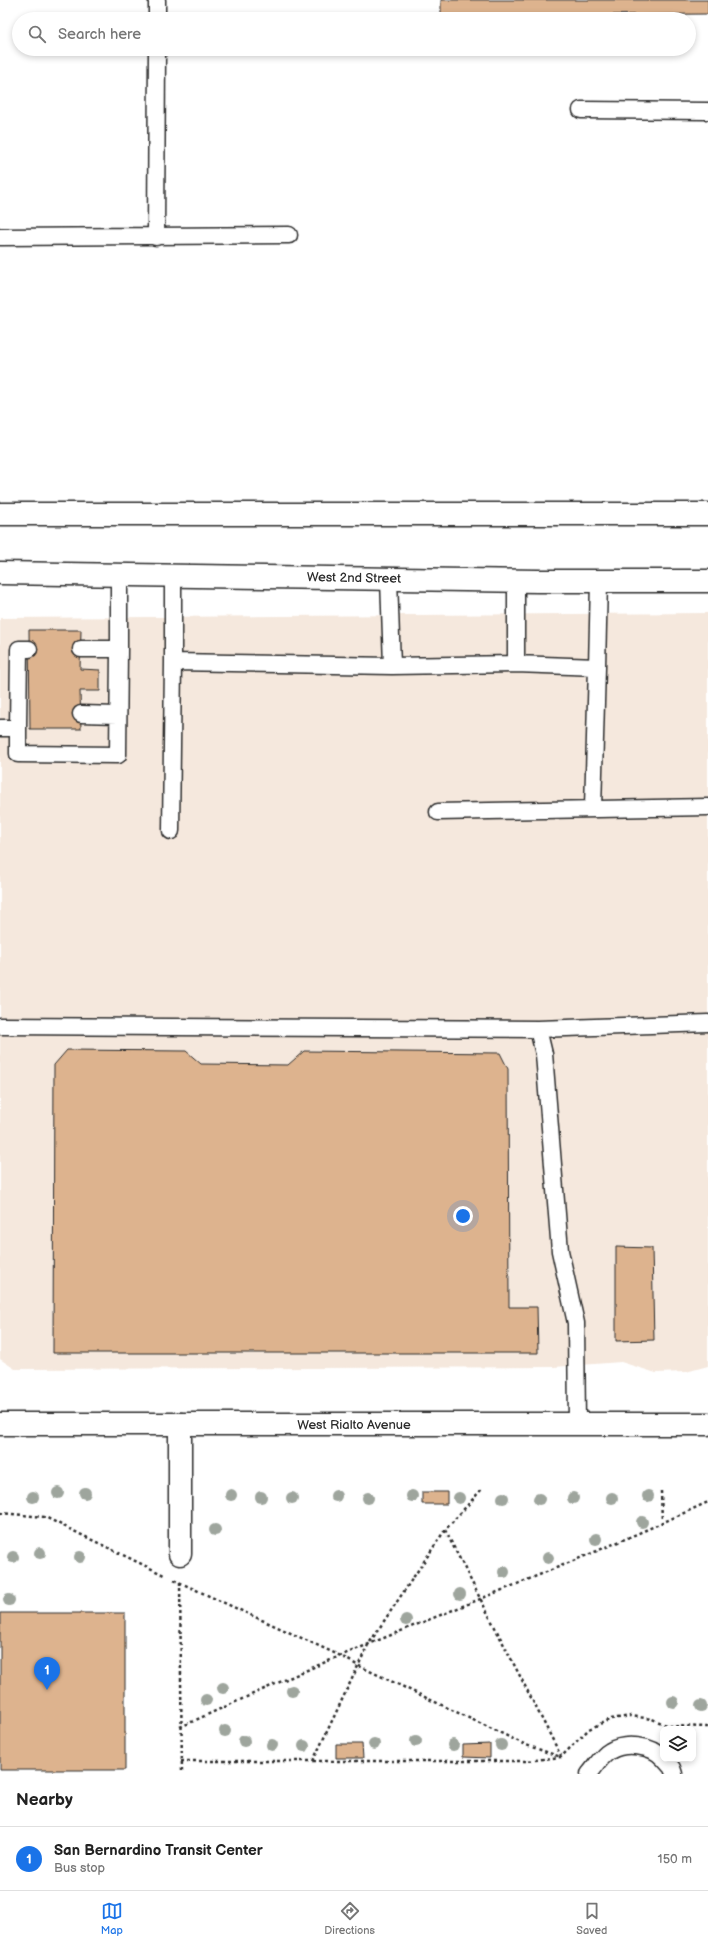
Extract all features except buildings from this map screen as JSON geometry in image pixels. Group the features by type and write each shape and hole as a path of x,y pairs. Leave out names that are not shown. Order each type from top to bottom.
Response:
{"main road":[{"path":"0,514 708,514"},
{"name":"West 2nd Street","path":"0,573 516,581 708,581"},
{"name":"West Rialto Avenue","path":"0,1424 708,1424"},
{"path":"180,1424 180,1554"}],"lane":[{"path":"157,0 157,12"},
{"path":"156,237 157,56"},
{"path":"581,110 708,111"},
{"path":"0,237 289,235"},
{"path":"29,648 19,648 22,719 18,754 118,755 119,575"},
{"path":"171,831 173,576"},
{"path":"390,579 392,666"},
{"path":"516,581 516,664"},
{"path":"593,808 598,666 599,581"},
{"path":"81,649 119,649"},
{"path":"173,662 392,666 516,664 598,666"},
{"path":"81,714 118,715"},
{"path":"0,728 22,719"},
{"path":"438,812 708,806"},
{"path":"0,1026 538,1029 708,1023"},
{"path":"538,1029 544,1054 560,1251 576,1323 577,1424"},
{"path":"589,1774 610,1750 626,1746 642,1746 660,1754"},
{"path":"667,1762 672,1768 674,1774"}],"path":[{"path":"313,1761 357,1665 368,1645 445,1530 482,1489"},
{"path":"661,1491 662,1524"},
{"path":"180,1727 341,1656 662,1524 708,1502"},
{"path":"0,1512 45,1517 166,1576"},
{"path":"445,1530 482,1599 561,1757"},
{"path":"180,1554 180,1727 182,1774"},
{"path":"173,1580 341,1656 526,1745 561,1757"},
{"path":"182,1761 527,1761 561,1757"}],"shaded area":[{"path":"708,613 708,1366 686,1372 656,1373 621,1362 554,1367 15,1369 0,1359 0,618"}],"place":[{"name":"San Bernardino Transit Center","path":"47,1690"}]}
